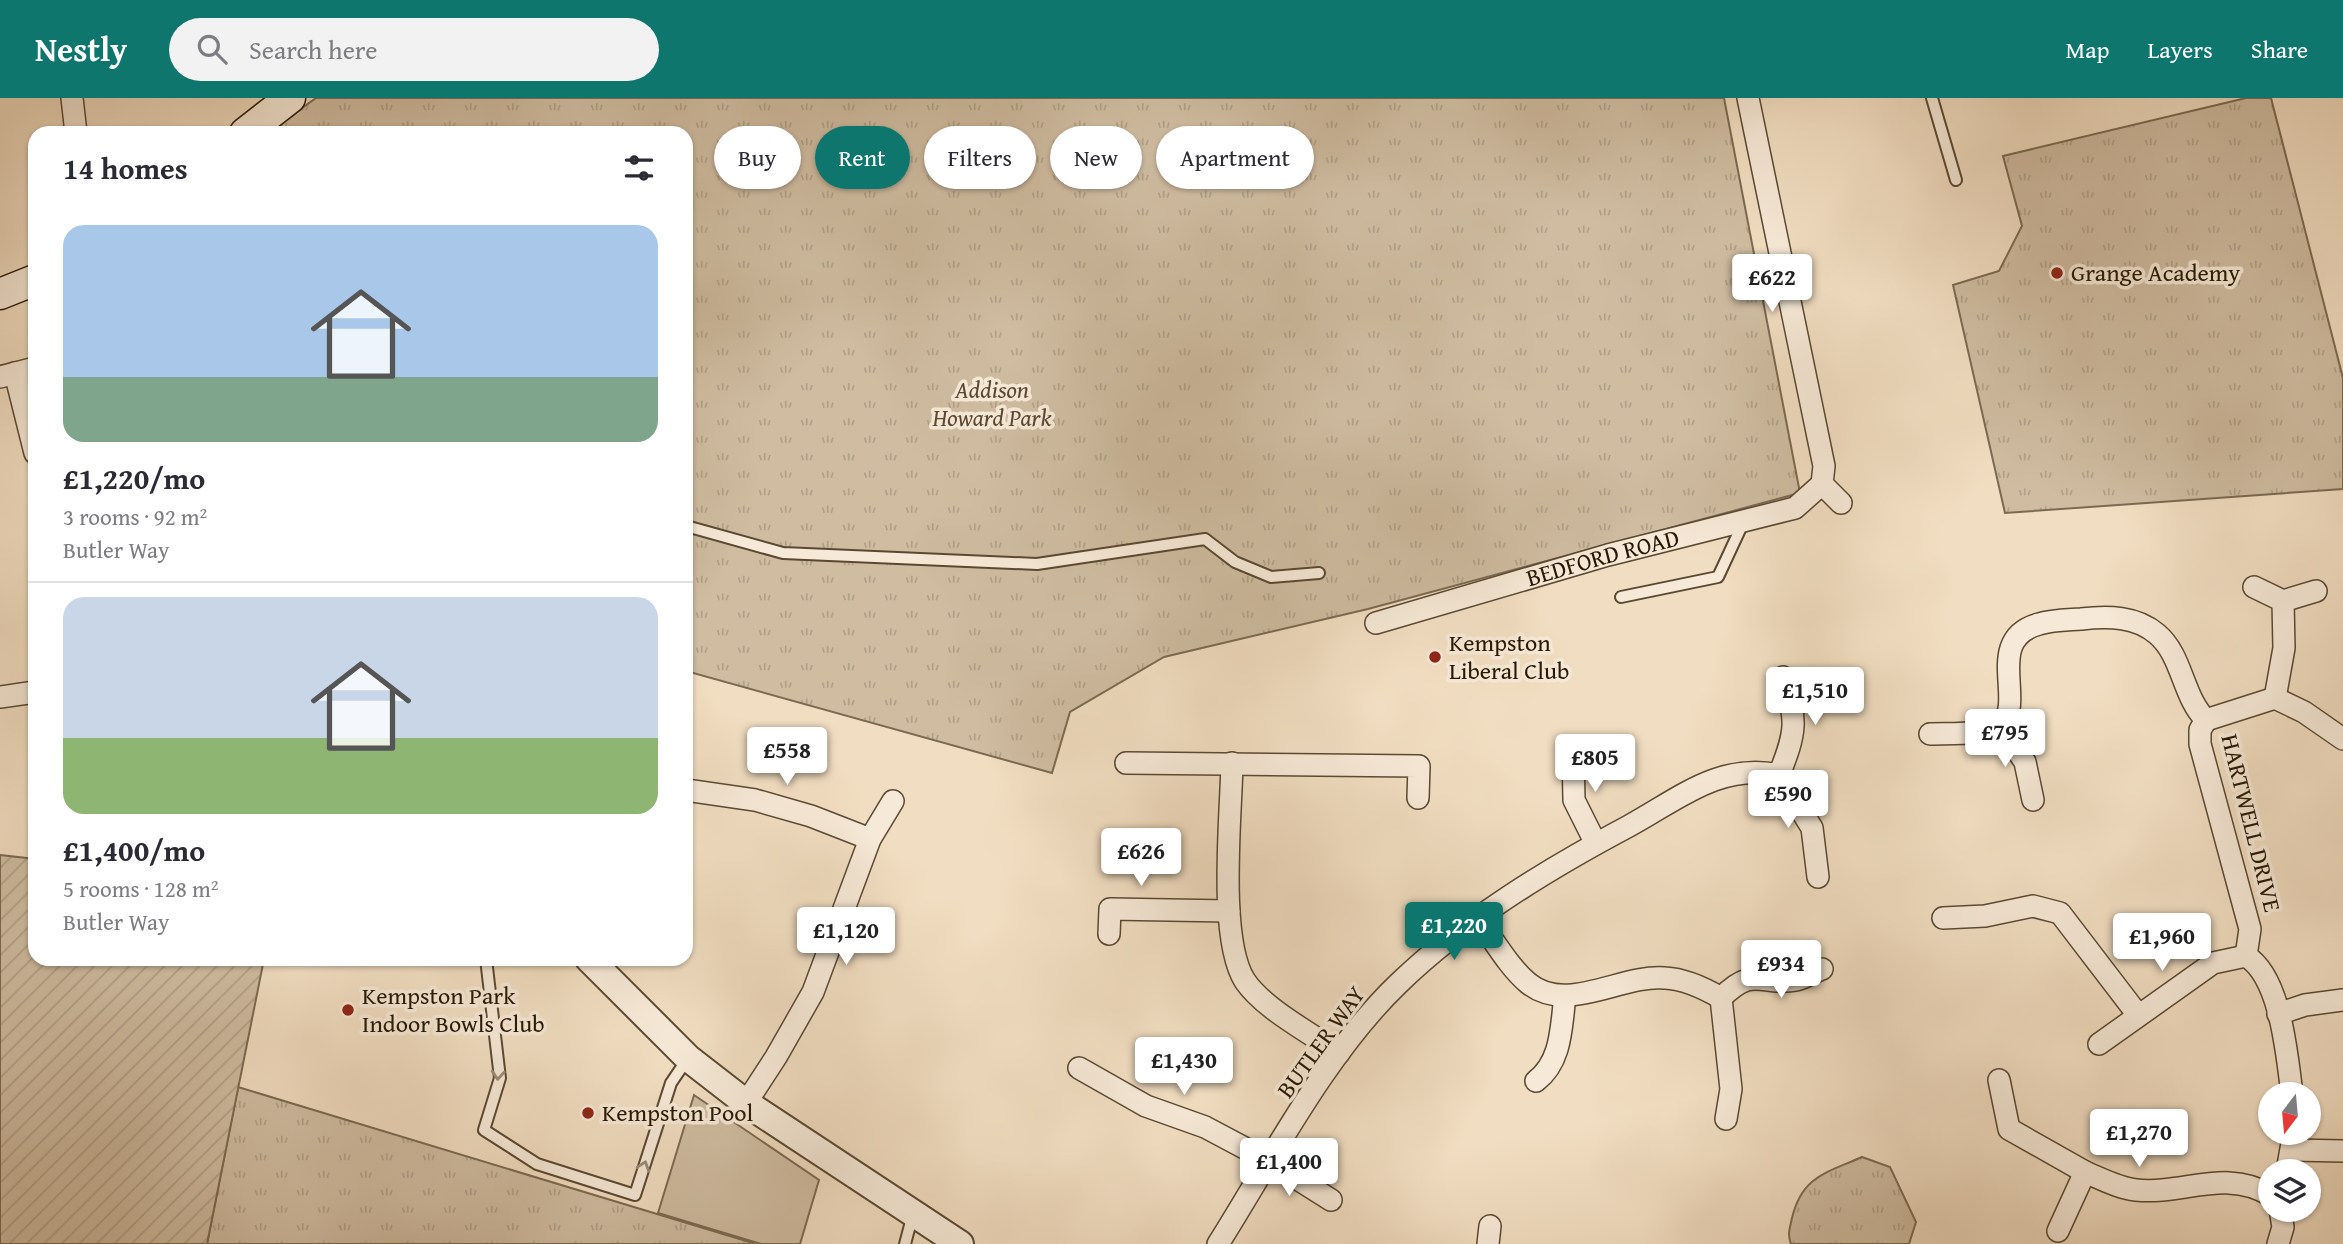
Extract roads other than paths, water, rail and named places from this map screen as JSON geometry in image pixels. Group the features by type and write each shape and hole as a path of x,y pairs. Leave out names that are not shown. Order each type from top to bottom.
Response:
{"main road":[{"path":"254,126 290,98"},
{"path":"0,294 28,283"}],"street":[{"path":"72,98 75,126"},
{"path":"1748,98 1824,466 1822,484 1841,503"},
{"path":"17,373 28,422"},
{"name":"BEDFORD ROAD","path":"1376,623 1608,555 1796,509 1822,484"},
{"path":"2254,587 2283,601 2316,591"},
{"path":"2275,698 2284,648 2283,601"},
{"path":"1930,734 1987,732 2001,726 2008,715 2011,700 2007,670 2011,650 2022,634 2038,624 2092,618 2122,618 2157,634 2172,651 2187,695 2206,720 2275,698 2304,712 2343,739"},
{"path":"1783,677 1794,708 1794,738 1779,775 1812,828 1818,877"},
{"path":"0,697 28,693"},
{"name":"HARTWELL DRIVE","path":"2206,720 2200,730 2200,744 2250,929 2246,956"},
{"path":"2001,726 2025,762 2033,800"},
{"path":"1573,752 1574,800 1595,842"},
{"path":"1126,763 1419,766 1418,797"},
{"path":"1232,763 1229,911 1233,958 1246,982 1261,998 1339,1053"},
{"name":"BUTLER WAY","path":"1218,1244 1339,1053 1396,985 1478,919 1595,842 1710,780 1734,772 1760,771 1779,775"},
{"path":"693,791 755,800 811,816 870,839"},
{"path":"746,1102 776,1057 813,992 870,839 893,801"},
{"path":"1943,918 1985,916 2033,906 2060,913 2138,1015"},
{"path":"1109,934 1110,909 1229,911"},
{"path":"1478,919 1530,985 1546,993 1565,996 1590,993 1623,981 1665,978 1700,986 1721,998 1739,1091 1726,1119"},
{"path":"2099,1044 2213,962 2246,956 2256,962 2267,979 2278,1014 2290,1082"},
{"path":"596,966 688,1058 746,1102 960,1244"},
{"path":"1721,998 1735,984 1753,977 1796,980 1822,969"},
{"path":"1548,1077 1557,1051 1565,996"},
{"path":"2278,1014 2305,1005 2343,1000"},
{"path":"1079,1068 1146,1106 1205,1128 1269,1161 1331,1200"},
{"path":"1999,1080 2009,1129 2085,1172 2114,1185 2137,1190 2210,1182 2237,1183 2258,1191"},
{"path":"2316,1145 2343,1150"},
{"path":"2058,1231 2085,1172"},
{"path":"2278,1244 2282,1222"}],"lane":[{"path":"1932,98 1956,180"},
{"path":"1621,597 1718,577 1744,521"},
{"path":"693,528 783,553 1037,565 1205,539 1235,562 1271,577 1319,573"},
{"path":"487,966 500,1078 484,1129 537,1164 635,1195 671,1083 688,1058"},
{"path":"905,1244 913,1214"}],"place":[{"name":"Grange Academy","path":"2057,273"},
{"name":"Kempston Liberal Club","path":"1435,657"},
{"name":"Kempston Park Indoor Bowls Club","path":"348,1010"},
{"name":"Kempston Pool","path":"588,1113"}],"park label":[{"name":"Addison Howard Park","path":"992,404"}]}
